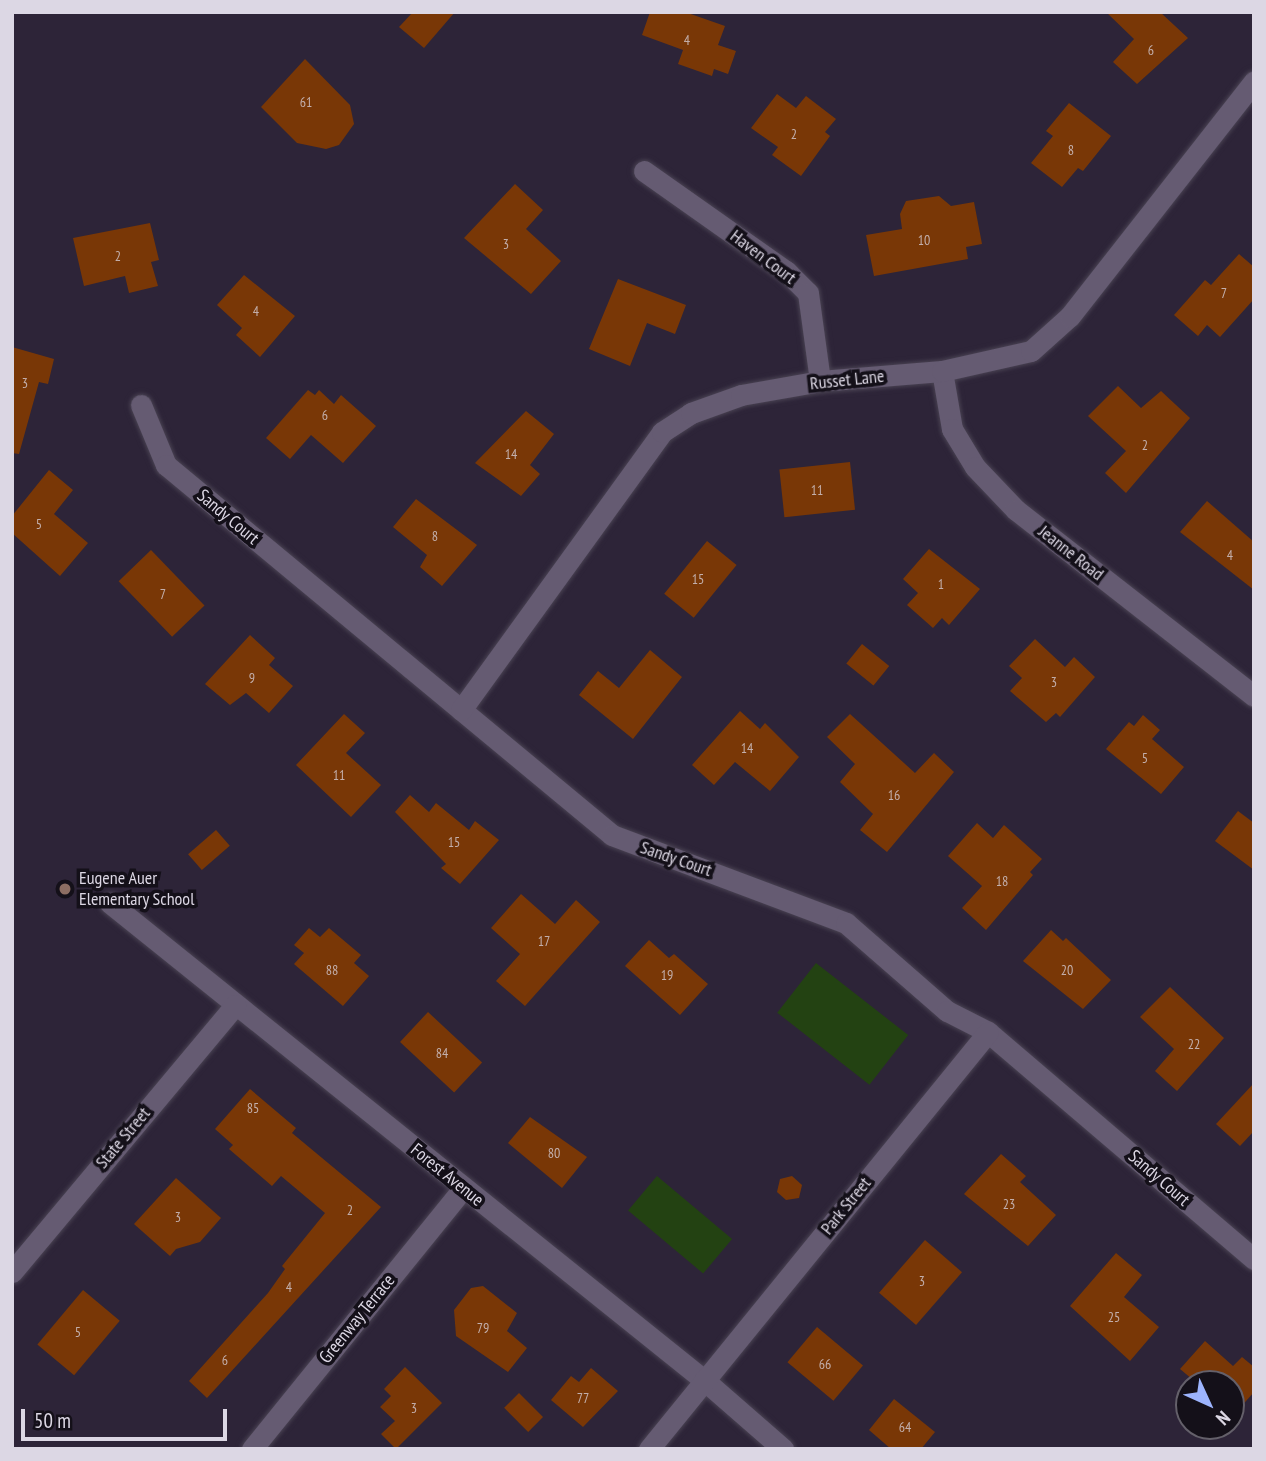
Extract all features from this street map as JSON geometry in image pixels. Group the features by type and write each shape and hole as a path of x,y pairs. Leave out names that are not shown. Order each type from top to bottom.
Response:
{"street":[{"name":"Russet Lane","path":"461,710 662,432 715,402 820,380 943,371 1031,351 1070,316 1254,81"},
{"name":"Haven Court","path":"644,171 786,271 808,293 820,380"},
{"name":"Jeanne Road","path":"943,371 952,429 975,467 1016,510 1254,696"},
{"name":"Sandy Court","path":"141,405 166,465 612,835 846,923 947,1010 988,1032 1254,1259"},
{"name":"Forest Avenue","path":"110,903 704,1380 783,1449"},
{"name":"State Street","path":"12,1272 235,1005"},
{"name":"Park Street","path":"649,1449 988,1032"},
{"name":"Greenway Terrace","path":"252,1449 463,1188"}],"green space":[{"path":"816,963 908,1035 869,1085 777,1013"},
{"path":"657,1176 732,1239 703,1273 628,1210"}],"building":[{"path":"413,12 455,12 424,48 399,27"},
{"path":"650,12 685,12 725,26 718,45 736,51 728,74 714,69 712,76 678,64 683,50 642,35"},
{"path":"1106,12 1160,12 1188,38 1137,84 1113,62 1134,39"},
{"path":"305,59 350,105 354,124 339,145 326,149 297,143 261,107"},
{"path":"777,94 796,108 806,96 836,119 825,132 830,136 801,176 772,155 778,147 751,128"},
{"path":"1069,103 1111,136 1083,171 1078,168 1062,187 1031,163 1053,136 1046,131"},
{"path":"515,184 543,210 526,229 561,261 531,294 464,238"},
{"path":"939,196 951,206 974,202 982,244 966,247 968,259 874,276 866,235 902,229 900,214 906,201"},
{"path":"150,223 159,260 151,262 158,286 129,293 125,276 84,286 73,238"},
{"path":"1239,254 1254,267 1254,299 1220,337 1207,325 1198,336 1174,315 1205,280 1211,285"},
{"path":"244,275 295,316 260,357 236,335 242,328 217,305"},
{"path":"618,279 686,305 675,334 647,323 630,366 589,349"},
{"path":"12,347 54,359 48,384 39,382 19,454 12,453"},
{"path":"1118,386 1141,408 1161,391 1190,418 1126,493 1105,473 1126,451 1088,416"},
{"path":"308,390 315,395 319,390 334,404 341,395 376,426 343,463 311,435 290,459 266,438"},
{"path":"526,411 554,434 530,465 540,474 521,496 475,463"},
{"path":"850,462 855,510 784,517 779,469"},
{"path":"49,470 73,490 54,514 88,543 60,576 12,533 12,516"},
{"path":"416,499 477,545 442,586 420,567 427,555 393,527"},
{"path":"1207,501 1254,542 1254,590 1180,532"},
{"path":"707,541 737,565 694,618 664,594"},
{"path":"929,549 980,589 949,625 942,618 933,628 907,605 918,593 903,579"},
{"path":"151,550 204,605 172,637 119,581"},
{"path":"250,635 275,658 269,665 293,686 269,713 246,693 230,705 205,684"},
{"path":"1035,639 1065,667 1074,657 1095,677 1060,717 1056,713 1046,722 1010,691 1022,678 1009,666"},
{"path":"862,644 889,666 873,685 846,663"},
{"path":"650,650 682,677 633,739 579,695 598,671 619,688"},
{"path":"740,711 760,729 765,723 799,757 770,791 735,762 714,785 692,765"},
{"path":"344,714 365,733 346,753 381,785 351,817 296,765"},
{"path":"850,714 915,773 934,753 954,772 887,852 860,830 873,814 840,782 855,764 827,737"},
{"path":"1143,715 1160,730 1152,739 1184,767 1161,794 1106,749 1129,722 1134,726"},
{"path":"410,795 429,812 436,803 469,830 475,821 499,840 460,884 441,868 446,864 395,812"},
{"path":"1238,811 1254,823 1254,870 1215,841"},
{"path":"977,823 993,838 1004,825 1042,859 1030,872 1033,875 986,930 962,908 982,886 948,856"},
{"path":"216,830 230,846 202,870 188,854"},
{"path":"521,894 555,924 576,900 600,922 525,1006 496,981 520,954 491,928"},
{"path":"309,928 320,937 329,928 361,955 354,963 369,976 343,1006 294,964 304,953 294,945"},
{"path":"1051,930 1063,941 1066,938 1111,980 1083,1009 1023,961"},
{"path":"649,940 669,958 674,954 708,984 680,1015 625,966"},
{"path":"1170,987 1224,1038 1177,1091 1155,1071 1174,1049 1140,1017"},
{"path":"428,1012 482,1062 454,1092 400,1042"},
{"path":"1254,1083 1254,1131 1240,1146 1216,1124"},
{"path":"250,1089 296,1128 292,1133 381,1207 207,1398 189,1381 268,1293 285,1269 282,1266 325,1213 281,1176 272,1186 229,1149 233,1145 215,1129"},
{"path":"530,1117 587,1157 562,1188 508,1143"},
{"path":"1001,1154 1026,1176 1020,1182 1056,1215 1028,1246 964,1194"},
{"path":"792,1176 802,1185 799,1198 786,1200 777,1192 780,1179"},
{"path":"176,1178 221,1218 200,1242 176,1249 170,1256 134,1224"},
{"path":"925,1240 962,1272 916,1325 879,1293"},
{"path":"1116,1253 1142,1275 1124,1297 1159,1327 1130,1361 1070,1306"},
{"path":"483,1286 517,1313 507,1331 527,1348 508,1372 456,1336 454,1310 471,1288"},
{"path":"83,1290 120,1321 74,1375 37,1344"},
{"path":"817,1327 863,1366 833,1401 787,1362"},
{"path":"1205,1341 1233,1366 1242,1357 1254,1367 1254,1392 1245,1402 1245,1370 1180,1369"},
{"path":"405,1367 442,1403 396,1449 381,1434 395,1421 380,1407 391,1396 384,1389"},
{"path":"591,1368 618,1391 583,1427 551,1400 571,1376 579,1382"},
{"path":"519,1393 543,1417 528,1432 504,1408"},
{"path":"894,1399 935,1432 921,1449 891,1449 869,1430"}],"place":[{"name":"Eugene Auer Elementary School","path":"65,889"}]}
